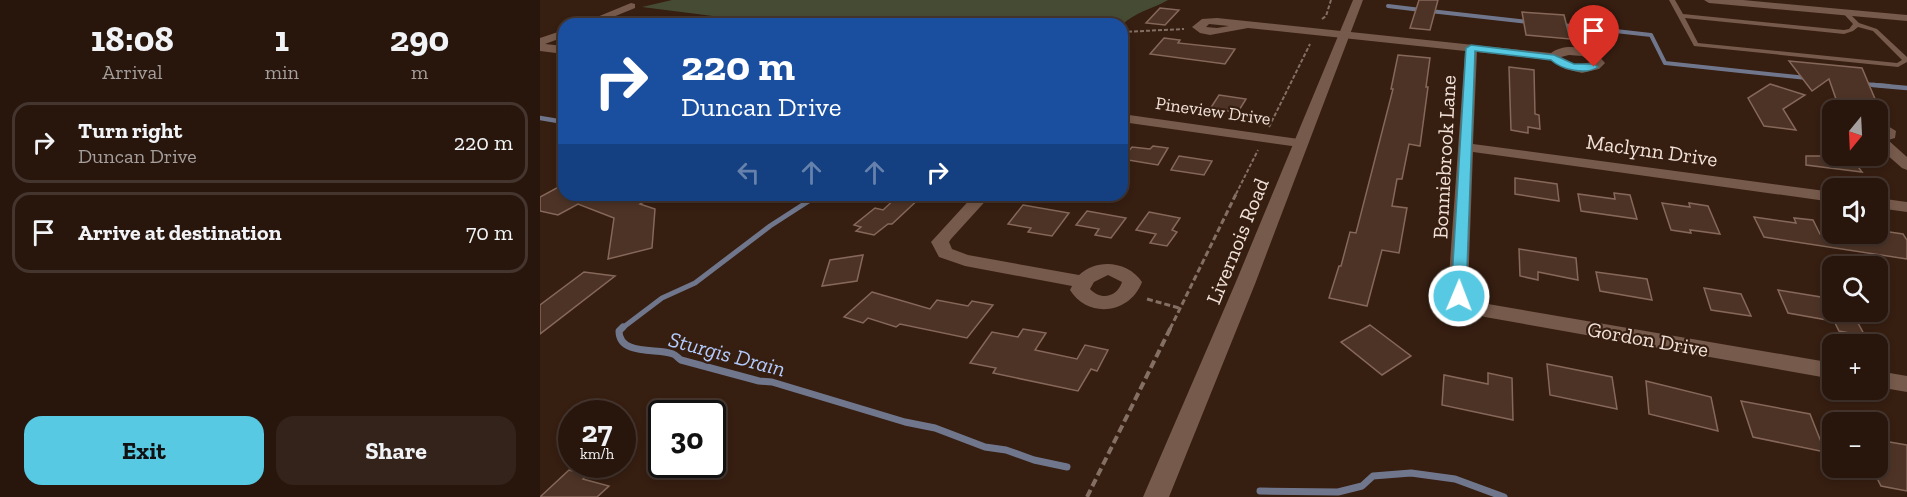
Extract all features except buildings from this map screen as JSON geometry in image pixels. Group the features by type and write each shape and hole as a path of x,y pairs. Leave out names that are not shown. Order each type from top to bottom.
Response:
{"street":[{"name":"Livernois Road","path":"1156,497 1245,284 1299,143 1358,0"},
{"path":"1709,0 1907,18"},
{"path":"601,18 631,6"},
{"path":"1250,24 1554,57"},
{"path":"540,42 558,35"},
{"path":"540,47 558,49"},
{"name":"Bonniebrook Lane","path":"1464,302 1458,290 1471,48"},
{"name":"Pineview Drive","path":"1128,119 1299,143"},
{"name":"Maclynn Drive","path":"1466,147 1822,196"},
{"path":"1888,148 1907,165"},
{"path":"977,201 940,242 945,253 965,260 1082,282"},
{"path":"1888,204 1907,207"},
{"name":"Gordon Drive","path":"1464,302 1485,310 1822,369"},
{"path":"1888,381 1907,384"}],"lane":[{"path":"1672,0 1696,45 1898,65 1906,60 1875,30 1857,24 1845,12"},
{"path":"1681,16 1844,32 1851,30 1857,24"}],"path":[{"path":"1318,27 1326,16 1331,0"},
{"path":"1128,32 1185,29"},
{"path":"1268,130 1314,37"},
{"path":"1087,497 1261,143"},
{"path":"1148,299 1179,308"}],"green space":[{"path":"672,0 1168,0 1128,20 1128,18 729,18 642,7"}],"waterway":[{"path":"1388,6 1421,10"},
{"path":"1430,11 1529,22"},
{"path":"1562,25 1651,35 1665,63 1807,78"},
{"path":"1864,84 1889,86"},
{"path":"1873,85 1907,88"},
{"name":"Sturgis Drain","path":"540,118 558,121"},
{"name":"Sturgis Drain","path":"621,329 662,298 695,283 770,226 809,201"},
{"name":"Sturgis Drain","path":"621,329 619,331 621,339 632,348 666,352 681,360 759,381 772,382 905,422 935,428 985,447 1006,450 1034,460 1067,467"},
{"name":"Sturgis Drain","path":"1260,491 1338,492 1362,486 1373,476 1411,473 1455,479 1504,497"}],"route":[{"path":"1459,296 1471,48 1554,57 1560,63 1573,67 1594,67"}]}
